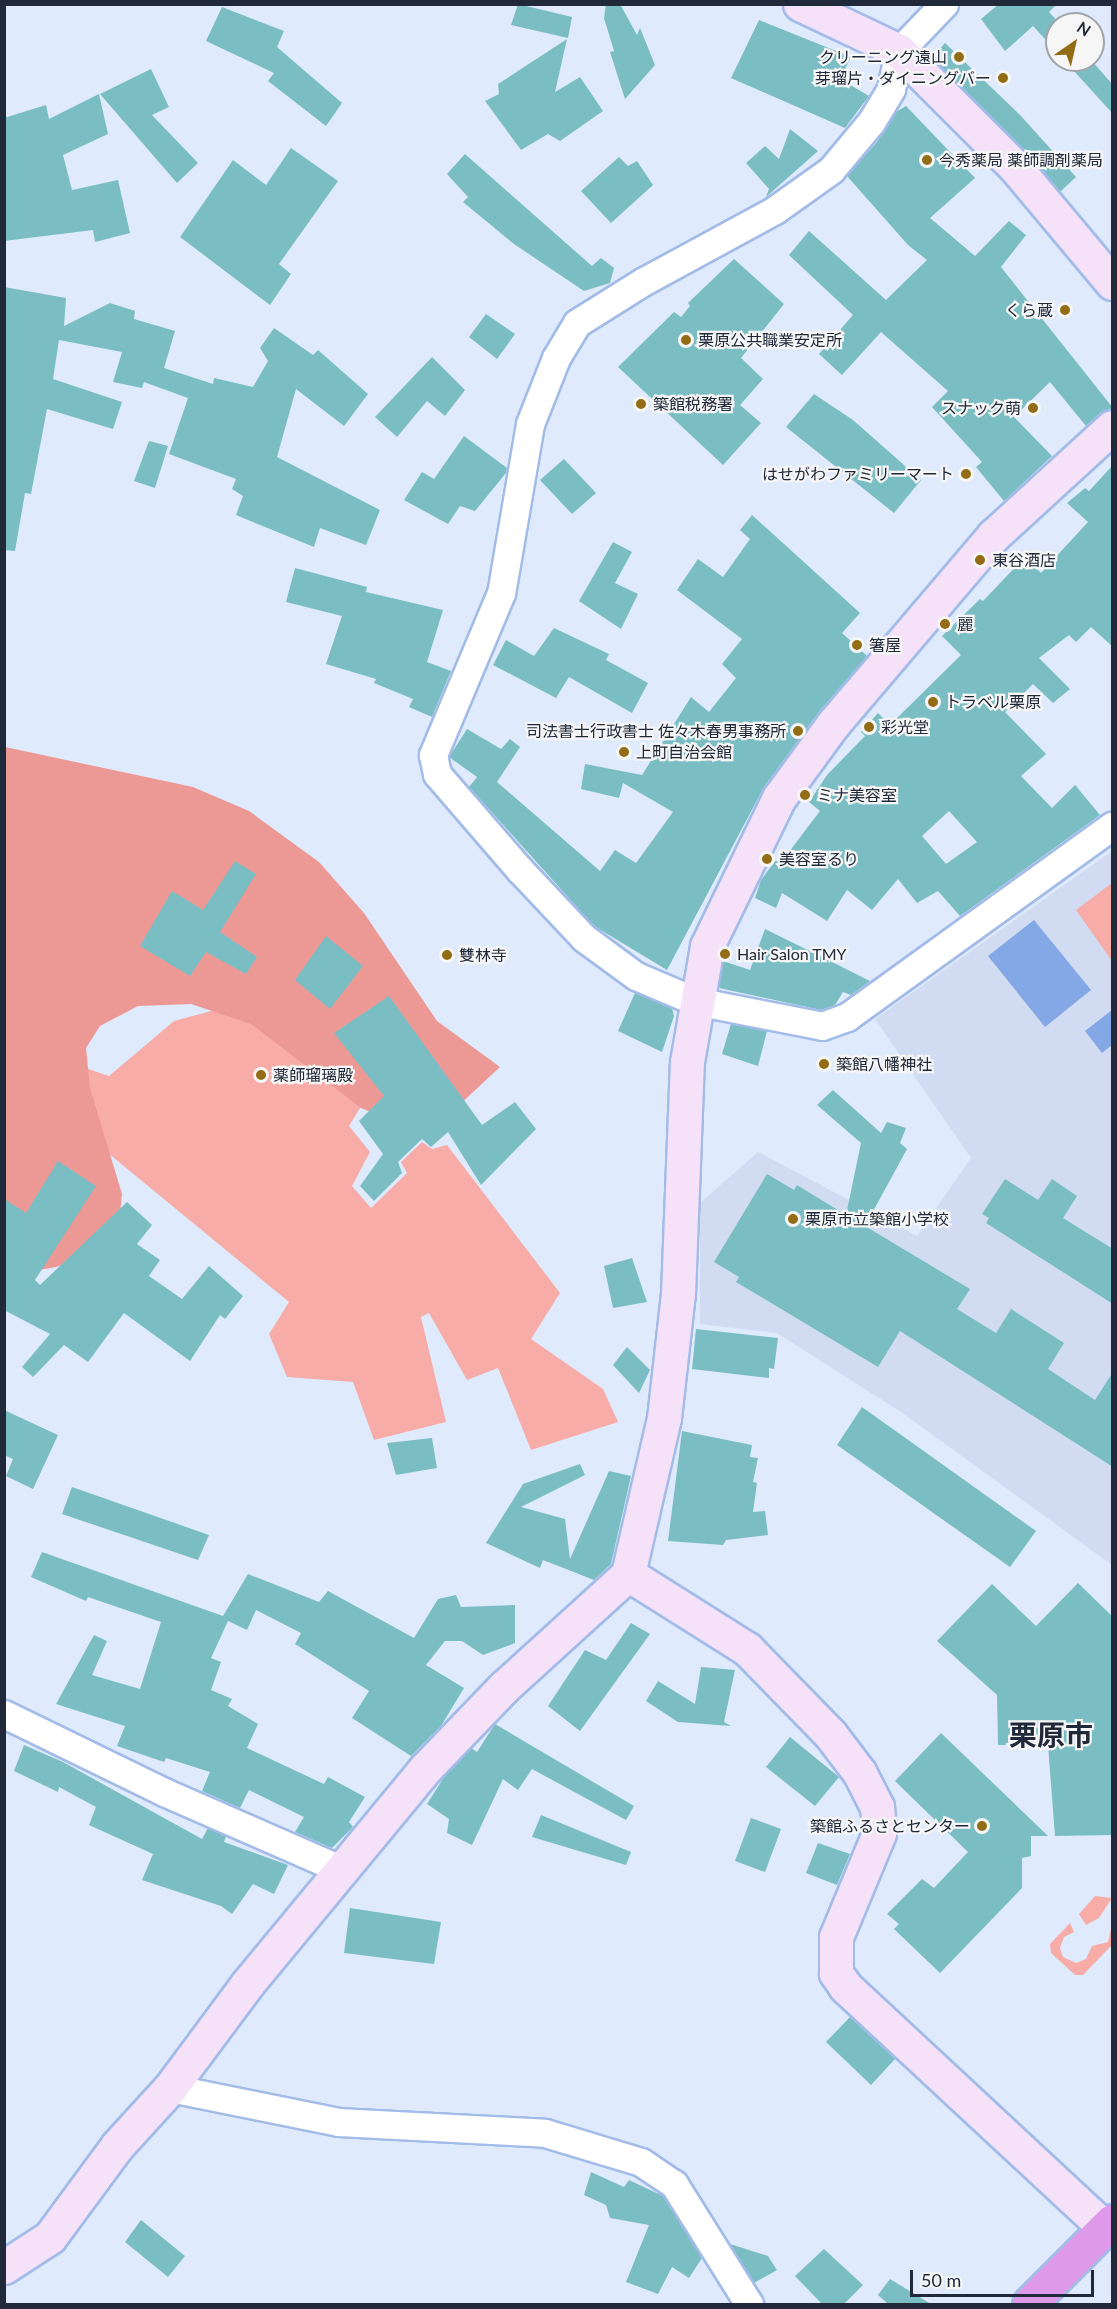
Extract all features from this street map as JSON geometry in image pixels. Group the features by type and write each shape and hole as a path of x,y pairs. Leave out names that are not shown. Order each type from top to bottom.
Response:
{"highway":[{"path":"1029,2304 1109,2225"}],"street":[{"path":"800,4 899,51 1016,168 1113,283"},
{"path":"944,4 899,51 891,89 871,122 831,170 775,210 644,281 577,323 556,358 530,424 501,593 432,755 437,774 481,827 584,938 636,976 695,1001 822,1026 847,1017 1113,826"},
{"path":"4,2267 50,2237 117,2146 170,2088 340,1869 425,1769 504,1687 628,1574 664,1418 678,1294 687,1062 695,1001 707,946 779,798 833,724 993,536 1113,427"},
{"path":"628,1574 747,1649 830,1734 859,1772 877,1807 879,1833 836,1937 836,1973 845,1986 1109,2225"},
{"path":"4,1714 154,1788 340,1869"},
{"path":"170,2088 338,2122 545,2133 641,2162 674,2184 749,2304"}],"shaded area":[{"path":"5,747 193,787 249,811 319,862 364,913 437,1021 500,1067 444,1119 402,1125 361,1108 251,1024 191,1004 138,1006 100,1026 86,1048 90,1088 122,1194 118,1232 97,1253 56,1267 5,1276"},
{"name":"栗原市立築館小学校","path":"1112,851 1112,1565 904,1414 777,1333 700,1324 700,1203 758,1152 917,1236 971,1158 875,1019"},
{"path":"1112,883 1112,961 1076,910"},
{"path":"230,1006 365,1100 349,1126 370,1152 352,1186 371,1208 407,1173 401,1162 422,1142 432,1149 447,1145 560,1293 531,1339 603,1389 618,1422 531,1450 498,1368 467,1380 429,1313 421,1317 446,1422 374,1440 353,1382 287,1377 269,1334 289,1302 63,1116 4,1062 62,1060 109,1076 174,1021"},
{"path":"1095,1896 1112,1898 1099,1918 1086,1925 1079,1914"},
{"path":"1070,1923 1074,1932 1064,1937 1060,1948 1063,1957 1076,1963 1086,1959 1092,1946 1108,1942 1112,1924 1112,1945 1083,1975 1075,1975 1051,1953 1050,1944"}],"water":[{"path":"1034,920 1091,990 1045,1027 988,956"},
{"path":"1112,1010 1112,1045 1102,1053 1085,1031"}],"building":[{"path":"518,4 572,17 568,38 511,25"},
{"path":"606,4 620,4 637,35 640,28 655,65 625,99 610,52 614,51 604,18"},
{"path":"999,4 1057,4 1049,12 1045,12 1045,39 1033,26 1005,51 981,19"},
{"path":"222,7 284,31 277,47 342,103 326,126 268,81 274,73 206,41"},
{"path":"759,20 851,57 840,79 869,96 845,128 731,78"},
{"path":"567,39 555,92 580,77 603,111 560,141 548,134 521,150 485,101 499,94 498,84"},
{"path":"945,43 1021,116 1076,177 1060,192 1029,155 932,58"},
{"path":"151,69 169,107 152,115 198,163 177,183 100,94"},
{"path":"1075,72 1102,72 1113,85 1113,114"},
{"path":"99,94 108,134 63,155 72,190 118,180 130,233 95,242 93,230 4,241 4,118 46,105 49,119"},
{"path":"906,106 975,178 930,218 975,256 1009,221 1026,235 1001,267 1113,408 1100,413 1086,426 1050,382 1014,417 1052,456 1004,501 976,467 982,462 932,407 948,391 881,332 842,375 819,354 853,315 789,255 809,231 886,300 927,260 908,245 847,176 877,142 896,112"},
{"path":"790,129 818,151 766,197 769,189 746,163 765,146 779,159"},
{"path":"291,148 338,181 279,264 291,274 270,305 180,237 233,160 266,185"},
{"path":"465,154 592,266 601,258 614,268 610,283 584,291 514,244 463,202 468,197 447,174"},
{"path":"619,157 628,166 637,161 653,185 611,223 581,191"},
{"path":"734,259 784,304 741,358 763,379 740,405 761,423 723,465 618,367 674,312 681,317 690,306 688,303"},
{"path":"4,287 66,298 64,326 110,303 135,311 134,319 175,331 164,368 213,384 214,378 253,387 268,361 260,348 274,328 313,355 318,350 368,394 344,426 296,389 277,457 380,510 366,545 320,528 314,547 236,515 243,496 232,489 236,479 169,454 188,398 144,382 142,388 113,382 122,352 59,340 53,379 122,402 113,429 47,409 31,494 25,493 15,551 4,550"},
{"path":"486,314 515,334 497,359 469,337"},
{"path":"432,357 465,390 445,416 427,401 397,437 375,417"},
{"path":"814,394 853,420 921,480 894,513 786,427"},
{"path":"464,436 507,468 506,473 475,511 460,506 448,524 404,500 422,472 434,479"},
{"path":"149,441 168,446 155,488 134,481"},
{"path":"564,459 596,493 572,514 540,480"},
{"path":"1113,465 1113,647 1091,627 1076,642 1069,635 1039,658 1070,689 1053,703 1033,684 1005,712 1046,754 1021,776 1052,808 1075,785 1100,815 960,916 938,891 917,903 898,879 872,910 847,890 827,921 782,893 776,908 755,898 761,880 775,861 782,861 820,811 809,802 827,775 865,736 861,732 878,713 890,725 961,655 942,636 980,599 983,601 1025,557 1041,573 1088,522 1067,503 1085,488 1089,491","holes":["949,811 977,842 946,864 922,836"]},
{"path":"752,515 860,613 842,633 867,656 818,713 764,787 667,970 594,926 469,787 477,777 449,757 467,729 501,749 510,739 520,747 497,782 600,871 615,850 636,863 673,812 623,783 619,798 581,789 585,764 642,775 691,697 709,712 736,678 722,664 742,639 677,590 698,559 723,577 750,539 740,530"},
{"path":"613,542 632,552 615,583 638,594 621,629 579,601"},
{"path":"295,568 367,587 366,592 443,610 427,662 451,671 432,717 409,707 413,699 374,683 376,679 326,664 342,616 286,602"},
{"path":"554,628 609,654 606,660 648,683 632,713 569,677 556,698 493,665 506,640 534,656"},
{"path":"235,861 256,874 220,932 257,957 246,974 206,952 190,976 140,946 172,891 203,910"},
{"path":"765,929 870,981 851,995 843,992 835,1005 821,1010 719,988 723,961 750,970"},
{"path":"326,936 363,966 330,1009 295,980"},
{"path":"635,993 672,1008 674,1016 662,1052 618,1031"},
{"path":"389,996 482,1125 515,1102 536,1129 481,1185 448,1132 431,1147 422,1139 398,1162 402,1173 374,1201 360,1186 383,1154 359,1121 384,1096 334,1033"},
{"path":"731,1024 767,1031 758,1066 722,1054"},
{"path":"833,1090 881,1133 887,1122 906,1128 900,1143 907,1149 865,1226 970,1289 957,1309 996,1333 1011,1309 1064,1343 1048,1369 1095,1400 1113,1372 1113,1467 900,1331 878,1367 736,1282 739,1277 714,1262 767,1174 794,1190 797,1185 846,1215 861,1143 817,1105"},
{"path":"58,1161 96,1186 35,1280 40,1285 127,1202 152,1225 137,1244 160,1260 149,1276 182,1299 209,1266 243,1296 225,1319 220,1315 190,1361 124,1313 88,1362 64,1345 33,1377 22,1367 50,1334 4,1310 4,1199 26,1213"},
{"path":"1005,1179 1038,1200 1052,1179 1077,1196 1063,1218 1113,1249 1113,1304 986,1223 989,1218 982,1214"},
{"path":"632,1258 647,1302 613,1308 604,1266"},
{"path":"696,1329 778,1338 774,1369 769,1368 769,1378 692,1369"},
{"path":"627,1347 650,1370 639,1393 613,1365"},
{"path":"862,1407 1036,1531 1010,1567 837,1445"},
{"path":"4,1410 58,1435 33,1489 6,1476 13,1459 4,1455"},
{"path":"682,1431 752,1445 750,1457 758,1458 753,1482 757,1483 753,1512 765,1511 768,1535 726,1540 723,1545 668,1541"},
{"path":"432,1438 437,1468 396,1475 387,1443"},
{"path":"580,1464 585,1475 521,1507 565,1519 570,1559 609,1471 631,1476 611,1564 594,1580 543,1560 540,1568 486,1543 523,1484"},
{"path":"72,1487 209,1535 198,1560 62,1514"},
{"path":"42,1552 223,1616 248,1574 319,1602 328,1591 414,1638 438,1599 456,1595 461,1607 515,1605 515,1643 483,1655 462,1641 445,1641 426,1665 464,1688 441,1726 411,1756 352,1718 369,1691 295,1644 301,1633 256,1610 247,1630 228,1621 211,1658 221,1662 211,1690 232,1699 228,1706 258,1724 247,1748 324,1784 328,1777 365,1797 349,1822 353,1827 332,1848 295,1832 304,1817 249,1790 240,1808 202,1791 210,1772 166,1758 164,1762 117,1746 125,1726 56,1704 94,1635 107,1641 92,1675 140,1689 161,1622 88,1597 86,1601 31,1577"},
{"path":"1078,1583 1113,1617 1113,1835 1055,1836 1048,1745 998,1745 997,1695 937,1641 992,1584 1036,1626"},
{"path":"631,1623 650,1634 580,1731 548,1706 585,1650 606,1660"},
{"path":"701,1667 735,1670 724,1722 731,1726 678,1722 646,1701 658,1681 695,1704"},
{"path":"495,1724 634,1806 626,1820 532,1769 518,1790 503,1779 472,1845 447,1833 449,1819 427,1804 446,1774 471,1748 477,1752"},
{"name":"築館ふるさとセンター","path":"941,1733 1048,1836 1031,1836 1031,1856 1022,1858 1022,1888 940,1973 894,1929 899,1924 887,1914 922,1879 934,1888 968,1852 895,1781"},
{"path":"790,1737 839,1777 815,1806 766,1767"},
{"path":"24,1745 63,1762 202,1839 208,1828 226,1836 224,1842 288,1865 274,1894 253,1884 232,1914 221,1906 142,1880 153,1854 89,1825 96,1807 59,1787 58,1792 14,1771"},
{"path":"541,1815 631,1852 626,1865 532,1837"},
{"path":"751,1818 781,1829 765,1872 735,1861"},
{"path":"818,1843 850,1854 837,1885 806,1873"},
{"path":"350,1908 441,1922 434,1964 344,1953"},
{"path":"850,2017 895,2059 871,2085 826,2042"},
{"path":"591,2172 624,2187 629,2180 663,2196 702,2258 689,2278 672,2267 658,2294 626,2282 649,2225 610,2218 606,2205 584,2195"},
{"path":"141,2220 185,2256 168,2277 125,2242"},
{"path":"730,2244 768,2256 777,2270 754,2283"},
{"path":"824,2249 863,2285 844,2304 822,2304 795,2276"},
{"path":"890,2279 931,2304 888,2304 878,2295"}],"place":[{"name":"クリーニング遠山","path":"959,57"},
{"name":"芽瑠片・ダイニングバー","path":"1003,78"},
{"name":"今秀薬局 薬師調剤薬局","path":"927,160"},
{"name":"くら蔵","path":"1065,310"},
{"name":"栗原公共職業安定所","path":"686,340"},
{"name":"築館税務署","path":"641,404"},
{"name":"スナック萌","path":"1033,408"},
{"name":"はせがわファミリーマート","path":"966,474"},
{"name":"東谷酒店","path":"980,560"},
{"name":"麗","path":"945,624"},
{"name":"箸屋","path":"857,645"},
{"name":"トラベル栗原","path":"933,702"},
{"name":"彩光堂","path":"869,727"},
{"name":"司法書士行政書士 佐々木春男事務所","path":"798,731"},
{"name":"上町自治会館","path":"624,752"},
{"name":"ミナ美容室","path":"805,795"},
{"name":"美容室るり","path":"767,859"},
{"name":"Hair Salon TMY","path":"725,954"},
{"name":"雙林寺","path":"447,955"},
{"name":"築館八幡神社","path":"824,1064"},
{"name":"薬師瑠璃殿","path":"261,1075"},
{"name":"栗原市立築館小学校","path":"793,1219"},
{"name":"築館ふるさとセンター","path":"982,1826"}],"district":[{"name":"栗原市","path":"1051,1734"}]}
